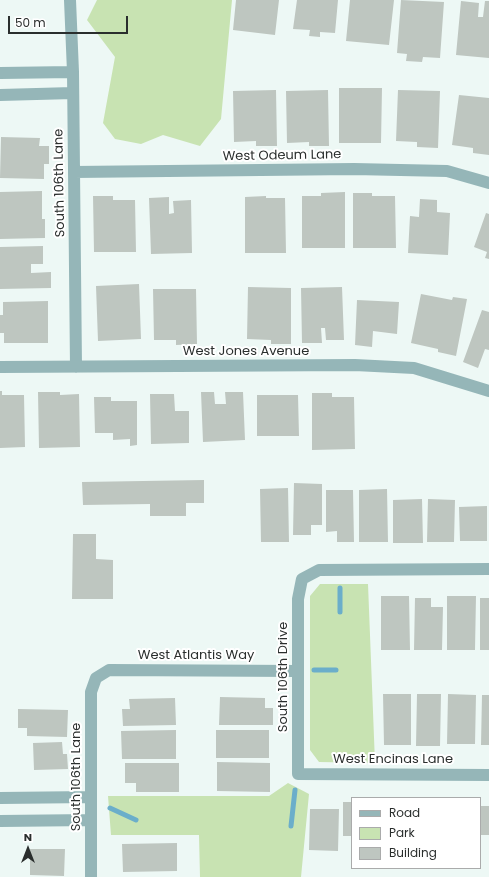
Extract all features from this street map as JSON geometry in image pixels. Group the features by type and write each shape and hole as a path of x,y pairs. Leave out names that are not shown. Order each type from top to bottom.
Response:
{"street":[{"name":"South 106th Lane","path":"70,0 73,72 76,366"},
{"path":"73,72 3,73 3,95 73,93"},
{"name":"West Odeum Lane","path":"74,172 346,169 447,172 489,183"},
{"name":"West Jones Avenue","path":"0,367 355,365 414,368 489,391"},
{"name":"South 106th Drive","path":"298,774 298,599 302,579 319,570 489,569"},
{"name":"West Atlantis Way","path":"96,678 109,670 298,671"},
{"name":"South 106th Lane","path":"91,877 91,692 96,678"},
{"name":"West Encinas Lane","path":"298,774 489,774"},
{"path":"0,798 91,797"},
{"path":"0,821 91,820"}],"green space":[{"path":"97,0 232,0 221,119 200,146 163,135 141,144 115,139 103,123 115,57 87,20"},
{"path":"320,584 368,584 375,763 319,762 310,750 310,596"},
{"path":"288,783 309,794 301,877 200,877 199,835 111,835 108,796 269,796"}],"building":[{"path":"236,0 279,0 275,35 233,30"},
{"path":"297,0 338,0 335,33 320,32 320,37 309,36 310,30 293,29"},
{"path":"350,0 394,0 389,45 346,41"},
{"path":"401,0 444,2 440,58 423,57 422,62 406,61 407,54 397,53"},
{"path":"461,1 479,3 478,17 483,17 485,1 489,1 489,58 456,55"},
{"path":"339,88 382,88 381,143 339,143"},
{"path":"276,90 277,146 256,146 256,141 234,142 233,91"},
{"path":"328,90 329,146 309,146 309,142 287,143 286,91"},
{"path":"398,90 440,91 438,148 417,147 417,142 396,141"},
{"path":"459,95 489,98 489,155 473,153 473,148 452,145"},
{"path":"1,137 40,138 39,146 49,146 49,164 44,164 44,179 0,178"},
{"path":"42,191 42,219 45,219 45,238 0,239 0,192"},
{"path":"345,192 345,248 302,248 302,196 321,196 321,193"},
{"path":"353,193 372,193 372,196 395,196 396,248 353,248"},
{"path":"93,196 113,196 113,200 135,200 136,252 94,252"},
{"path":"266,196 266,198 285,198 286,253 245,253 245,197"},
{"path":"169,197 169,214 174,213 173,201 191,200 192,253 151,254 149,198"},
{"path":"420,199 437,200 437,212 450,213 448,255 408,253 410,216 419,217"},
{"path":"486,213 489,214 489,259 485,258 487,252 474,247"},
{"path":"43,246 43,264 31,264 31,273 51,272 51,288 0,289 0,247"},
{"path":"139,284 141,339 98,341 96,286"},
{"path":"248,287 291,288 291,344 271,344 271,340 247,339"},
{"path":"342,287 344,340 326,340 325,328 321,328 322,343 302,343 301,288"},
{"path":"153,289 196,289 197,344 176,345 176,340 154,340"},
{"path":"421,294 452,300 453,297 467,299 456,356 438,352 438,349 411,343"},
{"path":"357,300 399,302 397,334 373,331 372,347 355,345"},
{"path":"48,301 48,343 4,343 4,333 0,333 0,315 3,315 3,302"},
{"path":"482,310 489,312 489,350 485,349 478,368 463,362"},
{"path":"0,391 2,391 2,395 24,395 25,447 0,448"},
{"path":"38,392 60,392 60,395 79,394 80,447 39,448"},
{"path":"201,392 214,392 215,404 226,404 225,392 243,392 245,440 203,442"},
{"path":"312,393 332,393 332,397 354,397 355,449 312,450"},
{"path":"150,394 174,394 175,411 189,411 189,443 151,444"},
{"path":"257,395 298,395 299,436 257,436"},
{"path":"94,397 111,397 111,401 137,401 137,445 130,446 130,439 113,440 113,433 95,433"},
{"path":"204,480 204,503 186,503 186,516 150,516 150,504 83,505 82,482"},
{"path":"294,483 322,484 322,525 311,525 311,535 293,535"},
{"path":"288,488 289,542 261,542 260,489"},
{"path":"387,489 388,542 359,542 359,490"},
{"path":"326,490 353,490 354,542 337,542 337,531 326,532"},
{"path":"422,499 423,543 393,543 393,500"},
{"path":"428,499 455,500 454,542 427,542"},
{"path":"487,506 487,541 460,541 459,507"},
{"path":"73,534 96,534 96,559 113,560 113,599 72,599"},
{"path":"381,596 409,596 410,650 381,650"},
{"path":"447,596 476,596 475,650 447,650"},
{"path":"415,598 431,598 431,607 443,607 442,650 414,650"},
{"path":"480,598 489,598 489,650 480,650"},
{"path":"383,694 411,694 411,745 384,745"},
{"path":"417,694 441,694 440,746 416,746"},
{"path":"448,694 476,695 475,744 447,744"},
{"path":"482,695 489,695 489,745 481,745"},
{"path":"220,697 265,698 265,708 273,708 273,725 219,725"},
{"path":"175,698 176,725 123,726 122,709 130,709 129,699"},
{"path":"18,709 68,710 67,737 27,736 27,728 18,728"},
{"path":"176,730 176,759 122,759 121,731"},
{"path":"216,730 269,730 269,758 216,758"},
{"path":"62,742 63,754 67,754 68,769 34,770 33,743"},
{"path":"217,762 270,763 270,792 217,791"},
{"path":"125,763 179,763 179,792 136,792 136,783 125,783"},
{"path":"343,802 351,802 351,836 343,836"},
{"path":"481,806 489,806 489,835 481,835"},
{"path":"310,809 339,809 338,851 309,850"},
{"path":"177,843 177,871 123,872 122,844"},
{"path":"30,849 65,849 64,876 30,875"}],"waterway":[{"path":"340,588 340,612"},
{"path":"314,670 336,670"},
{"path":"291,826 295,790"},
{"path":"110,808 136,820"}]}
